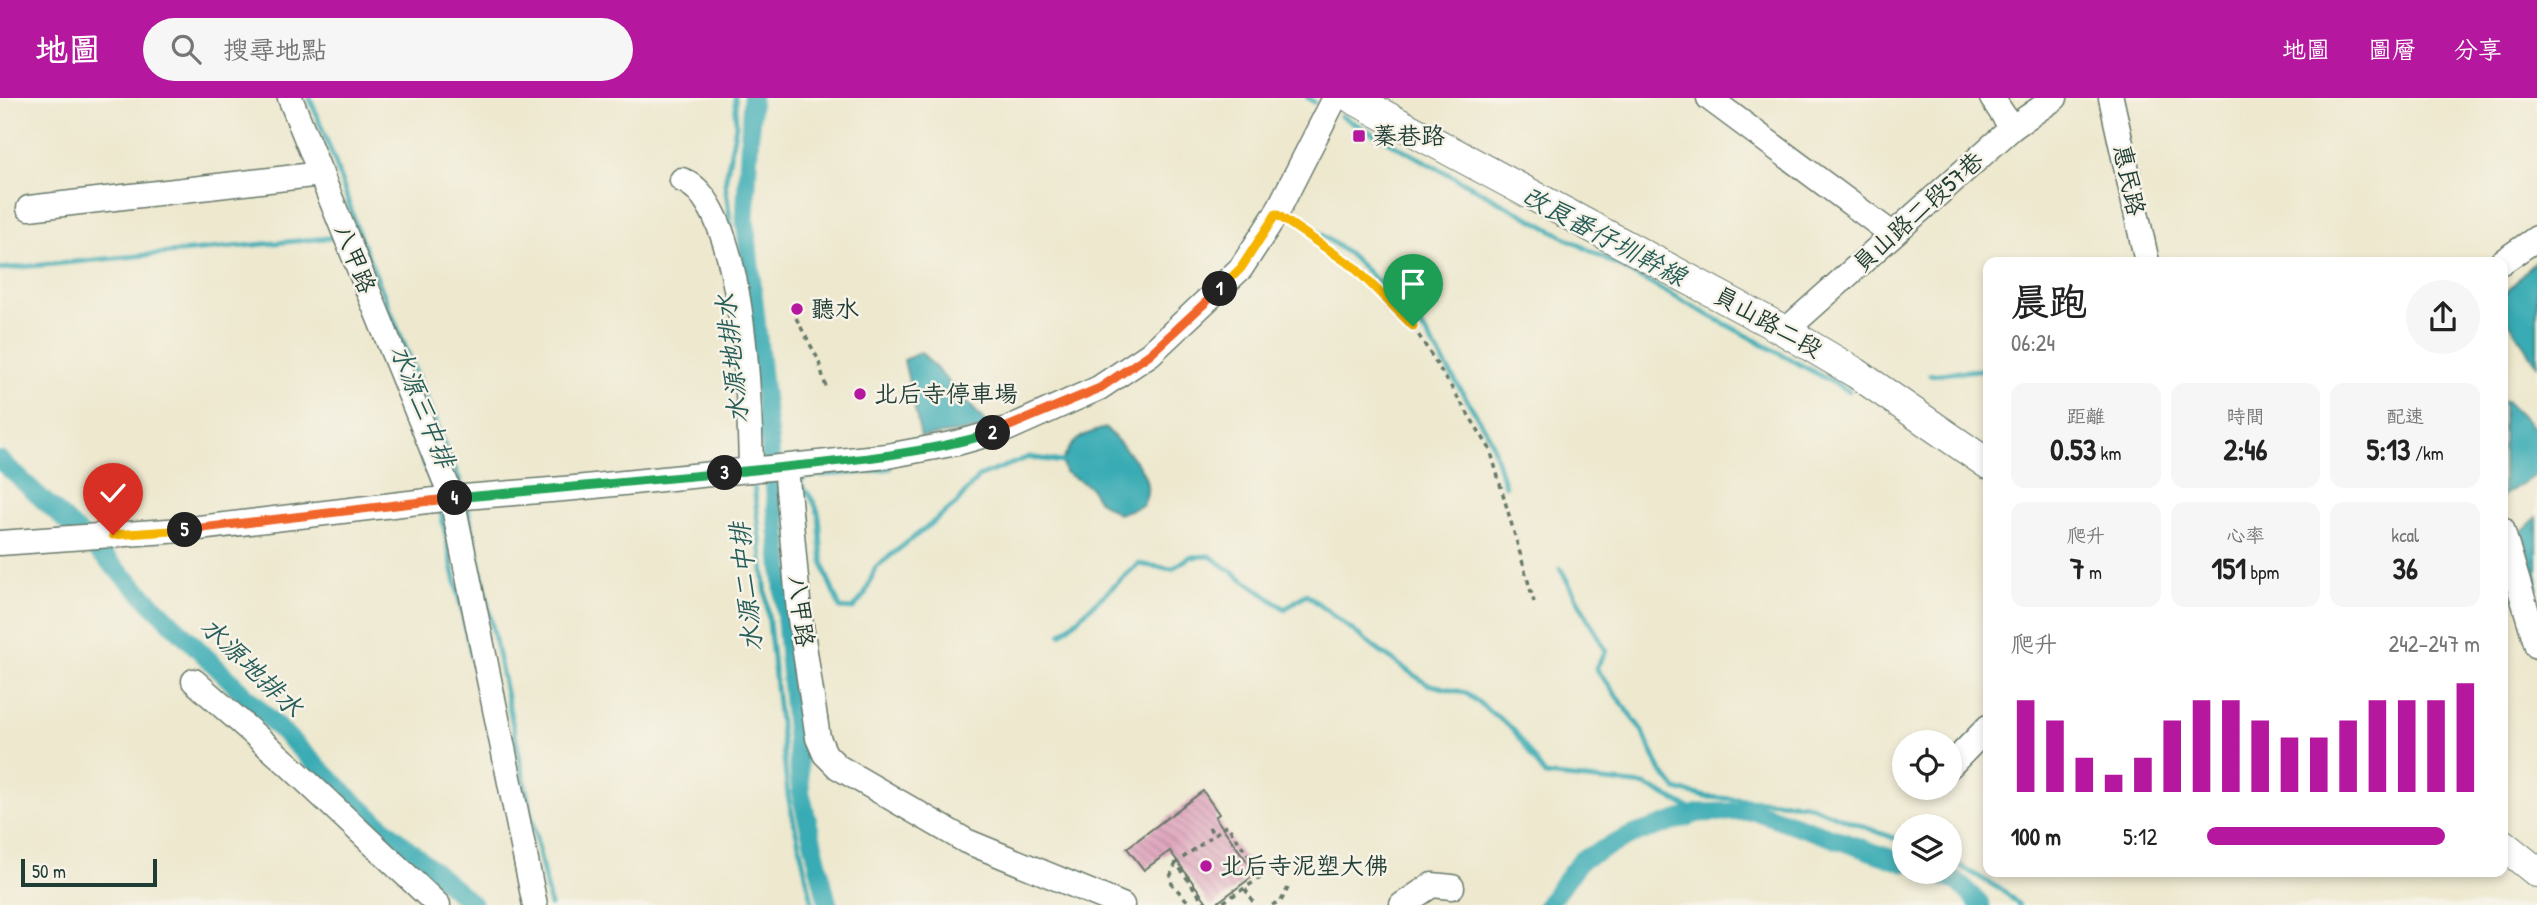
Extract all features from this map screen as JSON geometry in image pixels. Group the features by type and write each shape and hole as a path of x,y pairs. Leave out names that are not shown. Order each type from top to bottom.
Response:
{"main road":[{"name":"員山路二段","path":"1352,98 1872,365 1983,441"},
{"name":"員山路二段","path":"1393,98 1791,325 1983,461"},
{"path":"2508,849 2537,872"},
{"path":"2508,868 2537,889"}],"street":[{"name":"八甲路","path":"290,98 452,498 535,905"},
{"path":"0,543 182,530 452,498 887,456 957,443 1007,429 1100,388 1150,354 1241,268 1276,214 1335,98"},
{"path":"1709,98 1892,234"},
{"path":"1992,98 2012,128"},
{"name":"員山路二段57巷","path":"1791,325 2012,128 2055,98"},
{"name":"惠民路","path":"2111,98 2146,257"},
{"path":"29,208 321,174"},
{"name":"八甲路","path":"682,180 694,184 714,210 728,254 743,328 749,399 770,468 799,612 818,738 825,754 838,767 966,841 1122,905"},
{"path":"2508,258 2537,238"},
{"path":"2508,549 2537,646"},
{"path":"194,681 288,764 438,905"},
{"path":"1962,754 1983,732"},
{"path":"1402,905 1432,886 1452,887"}],"path":[{"path":"1276,214 1354,267 1413,326 1490,449 1534,602"},
{"path":"796,318 818,359 826,387"},
{"path":"1191,905 1172,884 1170,877 1176,863 1227,825 1263,876 1219,905"},
{"path":"1209,827 1214,835"},
{"path":"1176,863 1206,905"},
{"path":"1272,905 1281,901 1288,888"},
{"path":"1245,889 1255,905"}],"water":[{"path":"2537,259 2537,365 2508,321 2508,291"},
{"path":"921,352 991,428 921,437 904,360"},
{"path":"2508,403 2537,431 2537,474 2508,493"},
{"path":"1106,428 1138,464 1147,485 1147,495 1142,506 1118,514 1098,500 1090,487 1065,472 1062,462 1079,439"},
{"path":"2537,517 2537,589 2522,531"}],"building":[{"path":"1203,791 1219,814 1215,817 1256,874 1214,905 1209,905 1170,851 1144,870 1127,848"}],"waterway":[{"path":"310,98 359,234 464,491"},
{"name":"水源二中排","path":"731,226 725,183 736,125 735,98"},
{"name":"水源地排水","path":"752,98 745,219 774,484 801,794 828,905"},
{"name":"改良番仔圳幹線","path":"1308,98 1314,102"},
{"name":"改良番仔圳幹線","path":"1341,116 1849,391"},
{"path":"1295,216 1349,254 1417,319 1490,437 1505,486"},
{"path":"0,269 338,237"},
{"name":"改良番仔圳幹線","path":"1930,375 1983,370"},
{"name":"水源三中排","path":"420,452 435,492"},
{"path":"890,468 806,476 799,483 809,494 818,513 824,566 840,608 853,609 865,594 876,567 956,504 978,477 1029,457 1062,462"},
{"name":"水源地排水","path":"0,460 93,546 354,802 473,905"},
{"name":"水源二中排","path":"755,475 788,796 813,905"},
{"path":"467,504 550,905"},
{"name":"水源三中排","path":"440,508 478,686"},
{"path":"1061,634 1138,564 1172,569 1190,557 1210,556 1285,609 1306,594 1427,684 1466,693 1513,729 1545,775 1645,785 1699,813"},
{"path":"1560,568 1606,651 1596,668 1643,732 1660,770 1676,789 1706,797 1805,804 1892,837"},
{"name":"水源地排水","path":"1547,905 1581,860 1632,835 1699,813 1755,811 1892,859"},
{"path":"1962,867 2005,892 2019,905"},
{"name":"水源地排水","path":"1960,884 1981,905"}],"place":[{"name":"蓁巷路","path":"1359,136"},
{"name":"聽水","path":"797,309"},
{"name":"北后寺停車場","path":"860,394"},
{"name":"北后寺泥塑大佛","path":"1206,866"}],"route":[{"path":"113,535 182,530 452,498 887,456 957,443 1007,429 1100,388 1150,354 1241,268 1276,214 1354,267 1413,326"}]}
